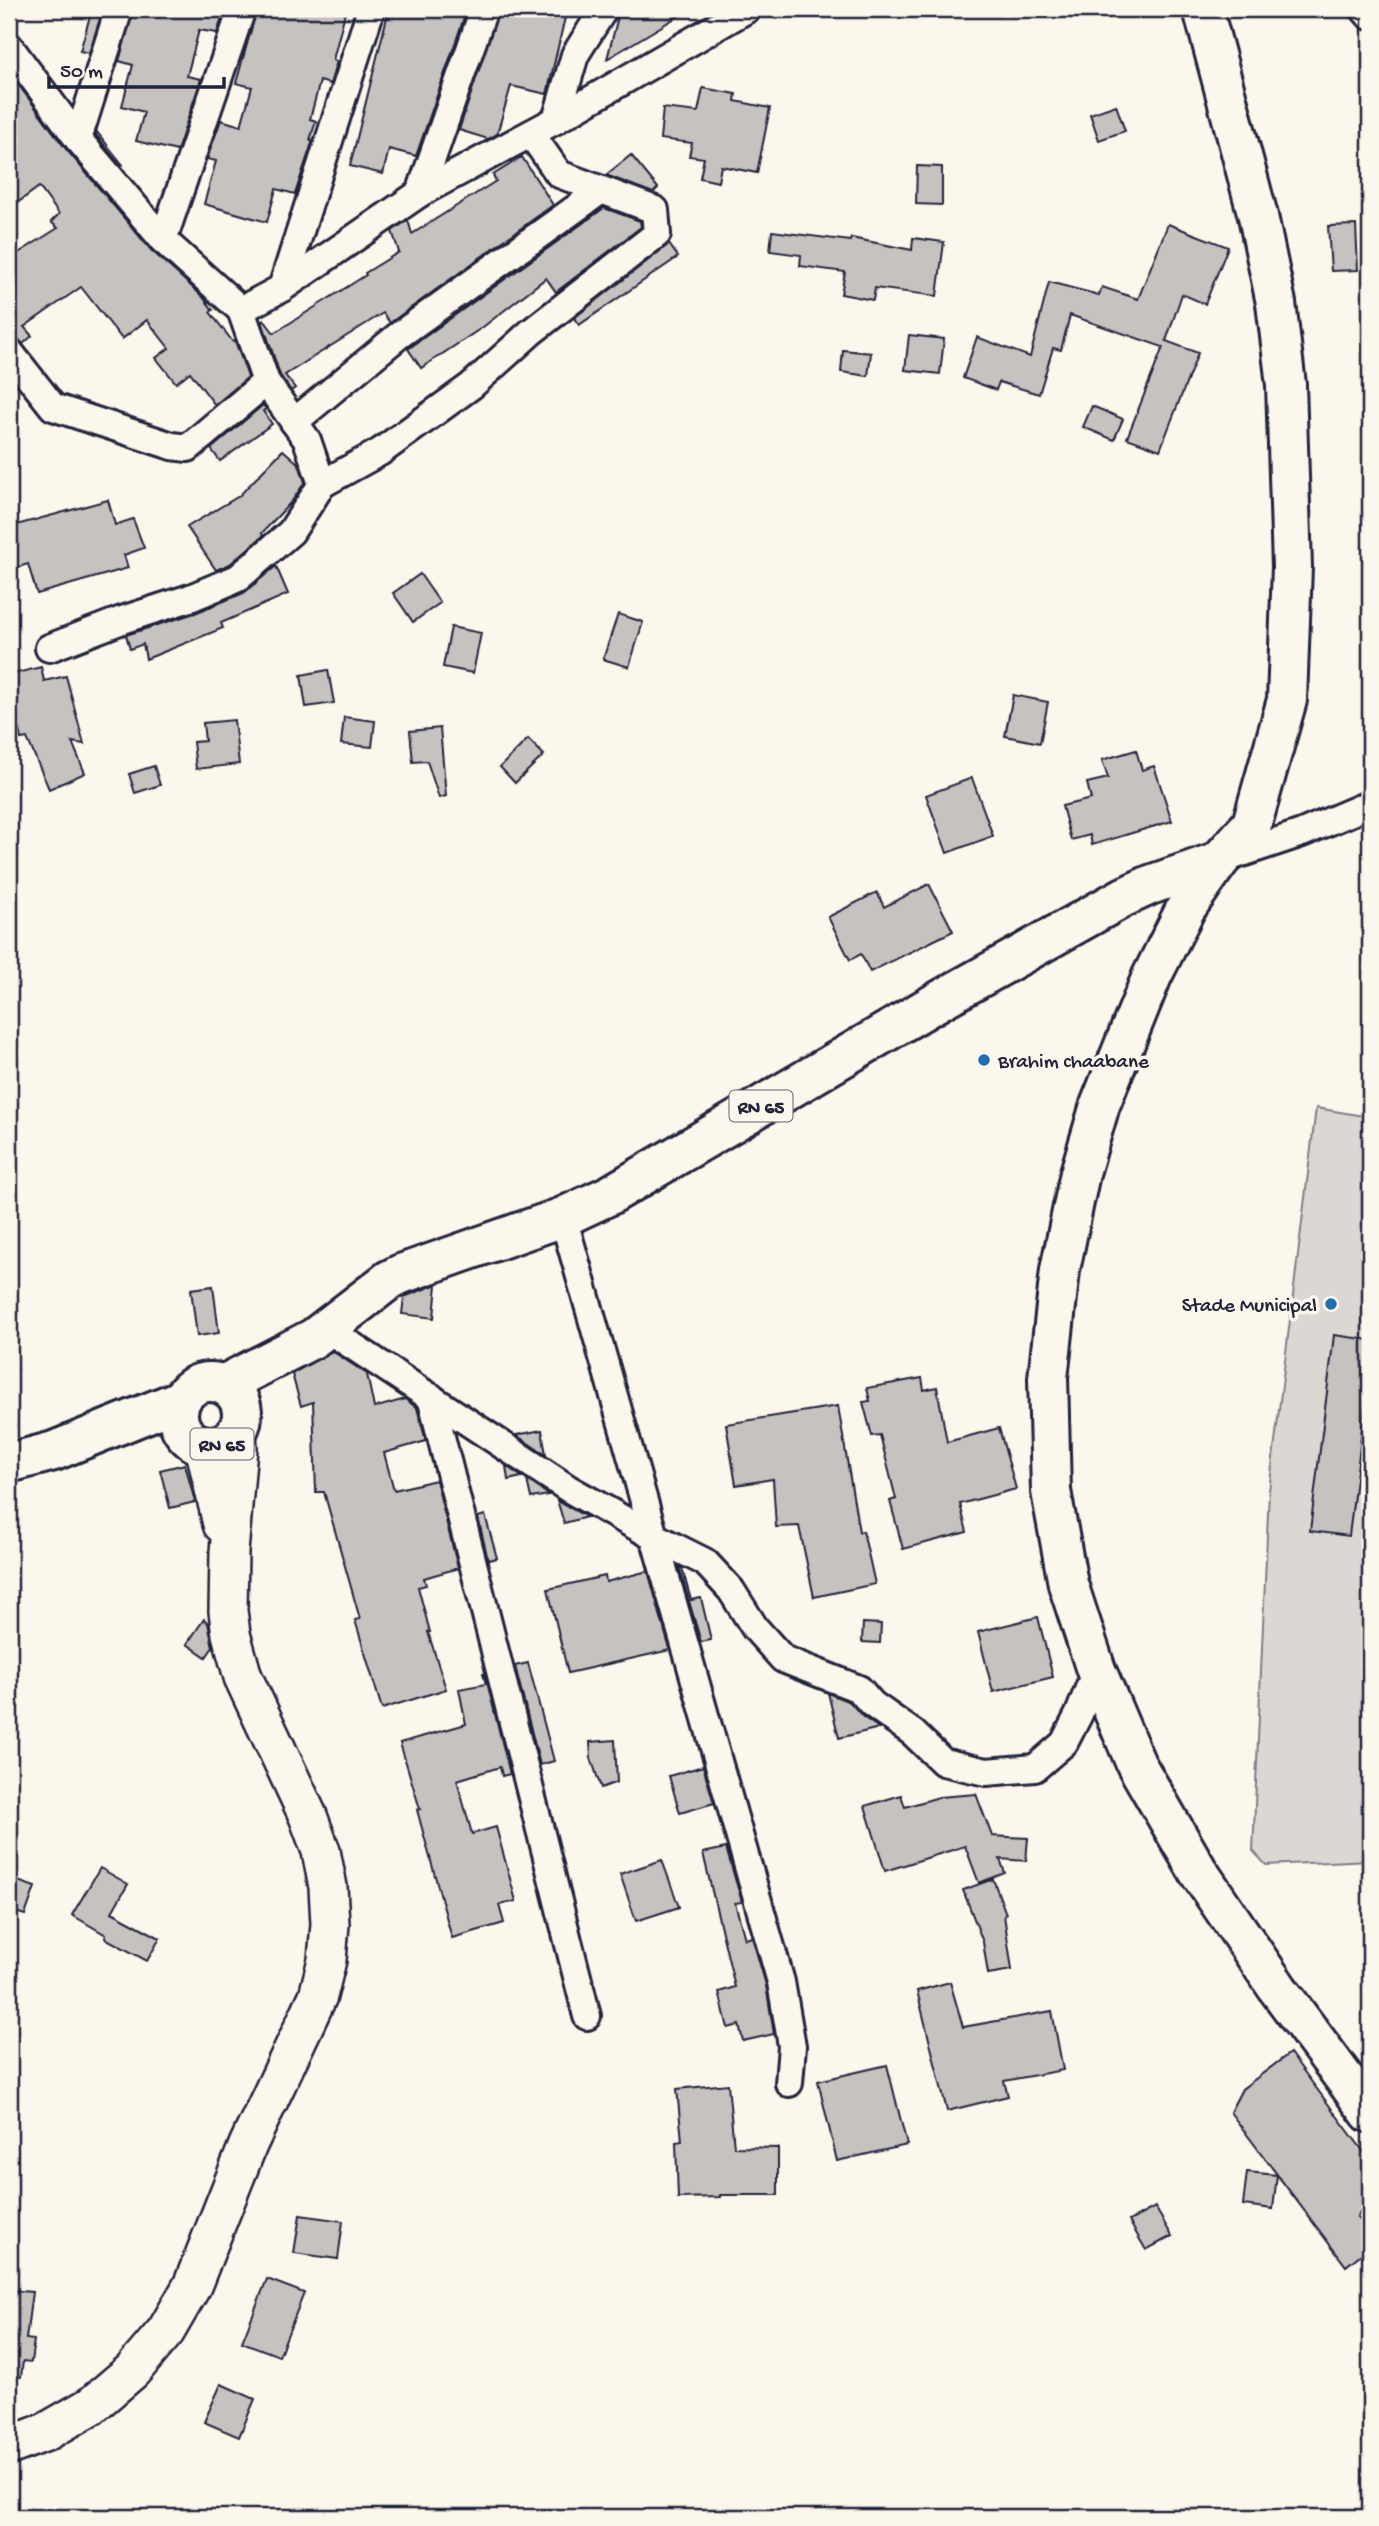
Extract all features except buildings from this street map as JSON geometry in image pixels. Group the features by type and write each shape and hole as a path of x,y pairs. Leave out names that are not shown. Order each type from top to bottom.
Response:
{"main road":[{"path":"1203,9 1258,216 1276,303 1286,385 1292,566 1287,700 1252,824 1219,861 1186,908 1152,975 1100,1105 1080,1173 1060,1270 1048,1378 1051,1491 1068,1584 1096,1670 1136,1764 1198,1871 1278,1989 1370,2113"},
{"name":"RN 65","path":"220,1437 315,1337 389,1280 563,1217 610,1195 942,999 1124,897 1219,861"},
{"name":"RN 65","path":"225,1384 315,1337"},
{"name":"RN 65","path":"88,1438 220,1437 243,1413 241,1401 234,1391 225,1384 212,1381 199,1383 188,1390 180,1400 177,1412 179,1424 186,1435 220,1437"},
{"name":"RN 65","path":"9,1464 34,1458 88,1438 180,1400"}],"street":[{"path":"78,139 119,9"},
{"path":"163,240 243,9"},
{"path":"282,288 371,9"},
{"path":"420,193 484,9"},
{"path":"556,120 575,55 604,9"},
{"path":"1364,9 1370,16"},
{"path":"241,310 282,288 420,193 556,120 733,10"},
{"path":"9,46 78,139 163,240 241,310 266,382 307,440 322,484"},
{"path":"49,648 238,578 291,532 322,484 380,452 471,386 531,332 657,234 655,210 559,174 531,134"},
{"path":"294,422 398,336 600,191"},
{"path":"9,351 53,407 172,446 188,448 266,382"},
{"path":"1219,861 1302,833 1370,804"},
{"path":"563,1217 781,1982 792,2046 789,2083"},
{"path":"315,1337 431,1397 569,1489 705,1562 731,1590 755,1628 783,1659 859,1689 872,1704 913,1733 943,1762 986,1772 1035,1768 1064,1743 1096,1670"},
{"path":"431,1397 587,2016"},
{"path":"9,2446 46,2432 92,2406 132,2371 166,2331 192,2286 248,2144 318,1996 327,1960 330,1911 321,1851 308,1816 251,1698 236,1656 228,1611 229,1552 220,1437"}],"shaded area":[{"name":"Stade Municipal","path":"1316,1108 1370,1117 1370,1860 1266,1865 1253,1851 1269,1491"}],"place":[{"name":"Brahim chaabane","path":"984,1060"},
{"name":"Stade Municipal","path":"1331,1304"}]}
